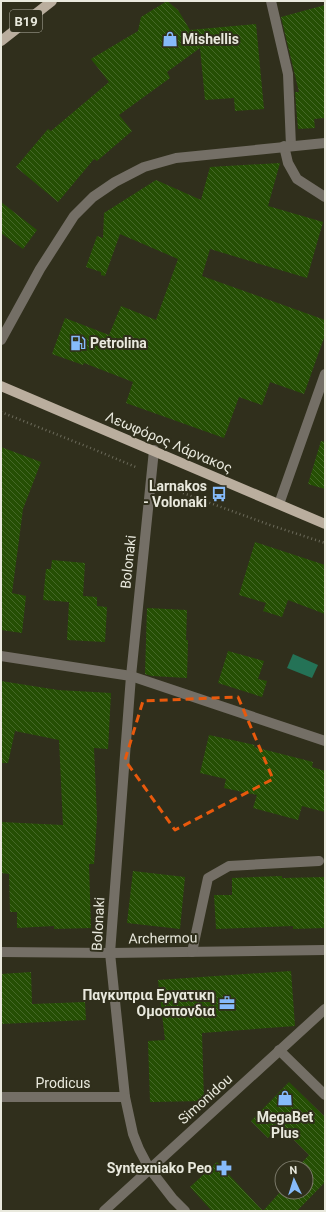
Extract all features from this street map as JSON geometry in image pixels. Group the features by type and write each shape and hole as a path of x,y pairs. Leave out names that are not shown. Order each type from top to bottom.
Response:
{"main road":[{"name":"B19","path":"1,41 52,1"},
{"name":"Λεωφόρος Λάρνακος","path":"1,386 325,524"}],"street":[{"path":"270,1 288,74 288,163 297,179 325,197"},
{"path":"1,340 40,269 74,216 94,197 115,182 144,167 176,158 325,143"},
{"path":"279,504 325,374"},
{"name":"Bolonaki","path":"154,450 131,676 110,953 125,1097 133,1134 149,1168 173,1199 185,1211"},
{"path":"1,656 131,676 325,741"},
{"path":"192,952 208,878 229,866 319,861"},
{"name":"Archermou","path":"1,952 110,953 325,950"},
{"name":"Simonidou","path":"104,1211 149,1168 325,1009"},
{"path":"279,1050 325,1095"},
{"name":"Prodicus","path":"1,1097 125,1097"}],"path":[{"path":"1,412 140,469 150,485 172,489 325,544"}],"highlighted area":[{"path":"238,697 273,779 175,830 125,760 143,701"}],"shaded area":[{"path":"293,654 318,665 312,678 287,668"}],"building":[{"path":"167,1 178,10 190,30 256,24 264,109 235,111 234,98 205,100 200,48 167,72 170,78 119,115 132,131 97,161 94,159 58,202 16,167 48,129 51,131 109,82 91,59 138,31 141,17"},
{"path":"325,5 325,118 314,119 315,128 298,129 295,92 299,92 281,17"},
{"path":"280,163 268,206 323,222 307,278 210,249 202,276 325,320 325,335 304,394 270,382 262,405 239,397 224,438 126,403 133,382 84,363 83,365 52,354 65,318 109,335 121,306 156,320 178,259 120,234 105,276 101,275 101,272 86,267 97,236 103,238 104,213 156,180 201,200 210,167"},
{"path":"1,202 37,230 23,249 1,233"},
{"path":"321,441 325,442 325,489 308,484"},
{"path":"1,447 41,462 23,509 12,593 26,596 22,633 1,630"},
{"path":"255,542 325,565 325,614 288,600 282,617 263,611 266,603 239,595"},
{"path":"52,560 85,563 83,596 97,597 97,606 107,607 105,642 67,640 69,602 43,600 46,569 51,569"},
{"path":"147,608 187,610 187,678 152,676 145,674"},
{"path":"228,651 264,661 258,679 267,681 262,697 218,683"},
{"path":"1,681 58,690 111,693 108,749 94,748 97,818 94,864 89,864 91,928 54,929 54,926 17,928 17,912 10,912 9,874 1,873 1,822 63,825 59,740 15,731 8,763 1,763"},
{"path":"209,735 255,745 254,747 313,762 312,767 325,771 325,812 302,806 298,820 253,808 257,795 224,788 226,779 200,773"},
{"path":"133,871 185,877 180,929 127,923"},
{"path":"282,876 282,878 325,877 325,928 293,929 293,926 216,929 214,895 232,895 232,878"},
{"name":"Παγκυπρια Εργατικη Ομοσπονδια","path":"291,971 295,1026 202,1033 204,1101 150,1102 148,1041 165,1040 158,980"},
{"path":"31,972 32,1004 85,1002 86,1020 1,1024 1,974"},
{"path":"289,1082 325,1117 325,1182 314,1193 314,1160 304,1160 309,1155 280,1126 268,1138 251,1121"},
{"path":"217,1162 263,1211 212,1211 190,1187"},
{"path":"274,1199 308,1200 297,1211 263,1211"}],"place":[{"name":"Mishellis","path":"170,39"},
{"name":"Petrolina","path":"78,343"},
{"name":"Larnakos - Volonaki","path":"219,494"},
{"name":"Παγκυπρια Εργατικη Ομοσπονδια","path":"227,1003"},
{"name":"MegaBet Plus","path":"285,1098"},
{"name":"Syntexniako Peo","path":"224,1168"}]}
